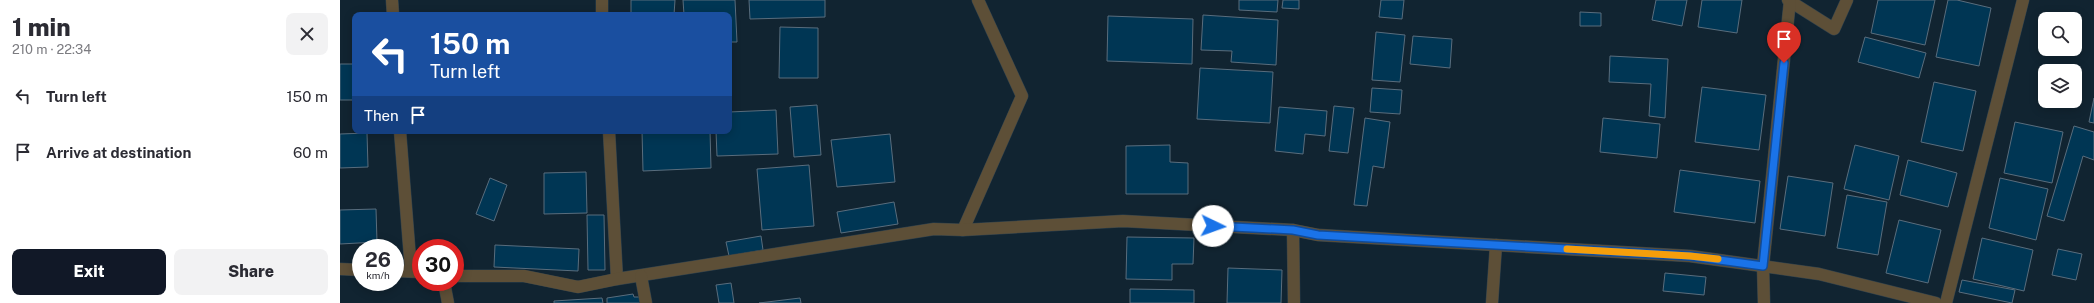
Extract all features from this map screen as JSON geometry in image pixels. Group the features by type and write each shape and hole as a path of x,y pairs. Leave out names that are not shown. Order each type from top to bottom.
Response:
{"street":[{"path":"392,0 393,12"},
{"path":"602,0 602,12"},
{"path":"963,230 1022,96 978,0"},
{"path":"1764,303 1763,266 1789,0 1834,29 1847,0"},
{"path":"1946,303 2022,0"},
{"path":"400,134 412,239"},
{"path":"609,134 617,279"},
{"path":"464,276 524,276 578,287 617,279 934,229 963,230 1123,221 1293,230 1318,235 1690,256 1819,274 1936,303"},
{"path":"1293,230 1294,303"},
{"path":"1492,303 1496,245"},
{"path":"340,269 352,270"},
{"path":"641,276 646,303"},
{"path":"446,291 448,303"}],"building":[{"path":"631,0 675,0 674,12 631,12"},
{"path":"683,0 735,0 737,42 732,42 732,12 684,12"},
{"path":"749,0 825,0 825,17 750,19"},
{"path":"1239,0 1278,0 1277,12 1239,10"},
{"path":"1283,0 1299,0 1299,9 1282,8"},
{"path":"1381,0 1404,0 1402,19 1379,17"},
{"path":"1656,0 1687,0 1682,26 1652,20"},
{"path":"1702,0 1742,0 1737,33 1698,27"},
{"path":"1878,0 1935,0 1925,45 1871,33"},
{"path":"1948,0 1957,0 1991,8 1979,66 1936,57"},
{"path":"1580,12 1601,13 1601,26 1580,26"},
{"path":"1203,15 1278,20 1276,65 1231,62 1232,51 1201,50"},
{"path":"1108,16 1193,19 1192,64 1107,61"},
{"path":"780,27 818,28 818,78 779,78"},
{"path":"1376,32 1405,35 1400,82 1372,80"},
{"path":"1413,36 1452,39 1450,68 1410,64"},
{"path":"1865,37 1926,53 1919,78 1858,62"},
{"path":"1610,56 1668,59 1665,118 1649,116 1651,84 1609,82"},
{"path":"340,64 352,64 352,100 340,100"},
{"path":"1200,68 1273,72 1270,123 1197,119"},
{"path":"1934,82 1976,91 1963,151 1921,142"},
{"path":"1702,87 1766,95 1759,150 1695,142"},
{"path":"1372,88 1402,90 1400,114 1370,112"},
{"path":"2094,98 2094,123 2089,122"},
{"path":"817,105 821,155 794,157 790,107"},
{"path":"1334,106 1354,108 1348,153 1329,151"},
{"path":"1279,107 1327,111 1325,136 1305,134 1303,154 1275,151"},
{"path":"776,110 778,154 717,156 716,134 732,134 732,112"},
{"path":"1365,118 1390,122 1384,168 1373,166 1367,206 1354,205"},
{"path":"1603,118 1660,124 1657,158 1600,152"},
{"path":"2015,122 2063,132 2052,183 2004,173"},
{"path":"2074,126 2094,132 2094,160 2083,156 2064,221 2047,216"},
{"path":"340,134 367,134 368,167 340,168"},
{"path":"642,134 710,134 711,168 643,171"},
{"path":"890,134 895,182 837,187 831,140"},
{"path":"1170,145 1170,162 1188,163 1188,194 1126,194 1126,146"},
{"path":"1855,145 1899,156 1889,200 1844,189"},
{"path":"1908,160 1957,173 1948,207 1900,195"},
{"path":"809,165 814,226 762,230 757,169"},
{"path":"1680,170 1760,181 1755,223 1674,212"},
{"path":"586,172 587,213 544,214 544,173"},
{"path":"1788,176 1833,183 1825,236 1780,229"},
{"path":"490,178 507,185 494,221 476,214"},
{"path":"2000,178 2048,189 2036,240 1989,228"},
{"path":"1847,195 1887,202 1878,255 1837,248"},
{"path":"894,202 898,224 841,233 837,212"},
{"path":"376,209 377,239 352,239 352,243 340,244 340,210"},
{"path":"587,215 604,215 605,270 588,270"},
{"path":"1899,220 1941,230 1928,283 1886,273"},
{"path":"761,236 763,250 729,256 726,242"},
{"path":"1127,237 1194,238 1193,264 1172,264 1172,280 1126,279"},
{"path":"1982,238 2033,250 2024,291 1973,279"},
{"path":"495,245 579,249 578,271 494,267"},
{"path":"2058,249 2082,254 2076,280 2052,275"},
{"path":"1228,268 1282,270 1281,303 1227,303"},
{"path":"1665,273 1706,277 1704,295 1663,291"},
{"path":"1962,280 2015,290 2012,303 1959,292"},
{"path":"731,283 734,303 719,303 716,285"},
{"path":"1130,289 1194,290 1194,303 1130,303"},
{"path":"633,294 634,297 641,297 641,303 607,303 607,298"},
{"path":"602,298 603,303 554,303 554,301"},
{"path":"800,298 801,303 759,303"}],"slow traffic":[{"path":"1567,249 1718,259"}],"route":[{"path":"1213,226 1293,230 1318,235 1690,256 1763,266 1784,63"}]}
